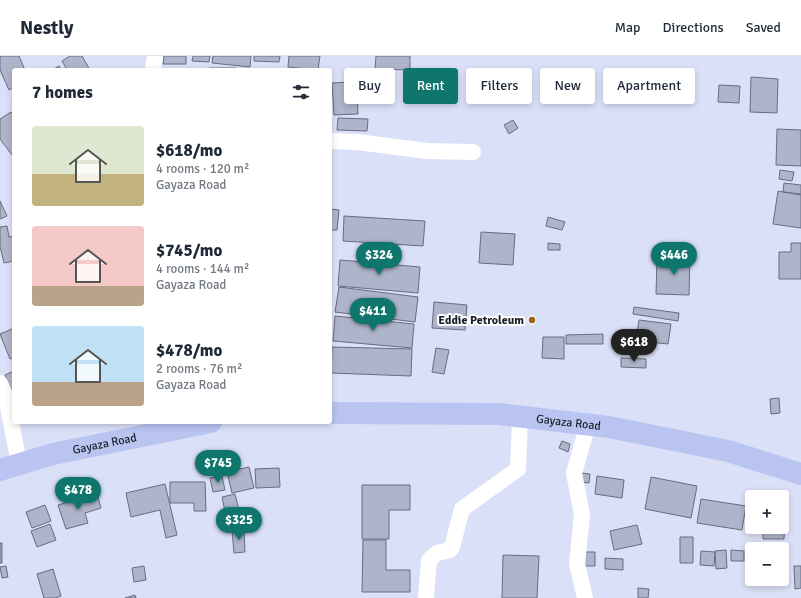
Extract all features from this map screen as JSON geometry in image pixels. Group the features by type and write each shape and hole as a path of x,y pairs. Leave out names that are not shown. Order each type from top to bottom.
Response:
{"main road":[{"name":"Gayaza Road","path":"332,413 498,414 588,424 728,451 801,474"},
{"name":"Gayaza Road","path":"10,466 137,429 190,424"}],"street":[{"path":"154,68 155,56"},
{"path":"332,141 357,142 427,151 473,152"},
{"path":"0,383 6,397 10,466"},
{"path":"426,598 429,560 437,553 450,550 452,547 462,509 518,469 520,417"},
{"path":"585,598 576,564 582,515 574,473 588,424"}],"building":[{"path":"0,56 19,56 24,68 12,68 12,88 9,90 0,70"},
{"path":"70,56 82,56 89,68 66,68 62,61"},
{"path":"164,56 186,56 186,64 163,64"},
{"path":"193,56 210,56 209,62 192,61"},
{"path":"213,56 251,56 250,67 212,63"},
{"path":"254,56 280,56 279,62 254,61"},
{"path":"289,56 320,56 318,68 288,67"},
{"path":"376,56 410,56 410,68 403,68 403,70 395,70 395,68 375,68"},
{"path":"751,77 778,79 777,113 750,112"},
{"path":"344,82 344,104 358,104 358,114 334,115 332,83"},
{"path":"719,85 740,86 739,103 718,102"},
{"path":"11,112 12,114 12,155 0,139 0,119"},
{"path":"338,118 368,119 367,131 337,130"},
{"path":"513,120 518,128 509,134 504,125"},
{"path":"777,129 801,130 801,166 776,165"},
{"path":"780,170 794,172 792,181 779,179"},
{"path":"784,183 801,185 801,194 783,192"},
{"path":"778,191 801,195 801,228 773,224"},
{"path":"0,201 7,216 0,219"},
{"path":"332,209 339,210 337,230 332,230"},
{"path":"344,216 425,221 423,246 343,241"},
{"path":"548,217 565,222 562,230 546,226"},
{"path":"7,226 9,237 12,236 12,261 4,263 0,246 0,227"},
{"path":"481,232 515,234 513,265 479,263"},
{"path":"548,243 560,244 560,250 548,250"},
{"path":"791,243 801,243 801,279 779,279 779,252 791,252"},
{"path":"677,253 690,253 689,295 656,294 657,260 677,260"},
{"path":"340,260 420,267 418,293 338,286"},
{"path":"339,287 418,297 415,322 335,312"},
{"path":"434,302 467,305 465,330 432,328"},
{"path":"634,307 679,313 678,321 633,314"},
{"path":"335,316 414,324 412,348 333,341"},
{"path":"639,320 671,324 668,344 649,342 650,334 637,333"},
{"path":"12,329 12,358 10,359 0,334"},
{"path":"603,334 603,344 566,344 566,335"},
{"path":"543,337 564,337 564,359 542,358"},
{"path":"332,347 412,349 411,376 332,373"},
{"path":"436,348 449,350 444,374 432,372"},
{"path":"621,358 646,359 646,368 621,367"},
{"path":"12,372 12,391 5,375"},
{"path":"779,398 780,413 771,414 770,399"},
{"path":"562,441 570,444 568,452 559,448"},
{"path":"249,467 254,488 232,493 227,472"},
{"path":"279,468 280,487 256,488 255,469"},
{"path":"581,473 590,474 589,483 580,482"},
{"path":"222,476 225,490 213,492 210,478"},
{"path":"597,476 624,480 622,498 595,494"},
{"path":"651,477 697,486 691,518 645,509"},
{"path":"170,482 205,482 206,511 194,511 194,503 170,503"},
{"path":"165,484 177,535 166,538 160,510 131,517 126,493"},
{"path":"362,485 410,485 410,510 389,510 389,539 362,539"},
{"path":"97,494 101,508 85,513 88,523 66,529 58,505"},
{"path":"235,494 243,526 229,530 222,497"},
{"path":"701,499 745,506 742,530 697,523"},
{"path":"45,505 51,521 32,528 26,512"},
{"path":"50,524 56,540 37,547 31,531"},
{"path":"637,525 642,544 614,550 610,531"},
{"path":"244,529 245,552 234,553 232,530"},
{"path":"763,534 784,534 784,539 763,539"},
{"path":"680,537 693,537 693,563 680,563"},
{"path":"363,540 386,540 386,570 410,570 410,592 362,592"},
{"path":"0,543 2,543 2,563 0,563"},
{"path":"726,550 727,568 716,569 715,551"},
{"path":"731,550 744,551 744,561 731,561"},
{"path":"701,551 715,552 714,566 700,565"},
{"path":"583,552 595,552 595,566 583,566"},
{"path":"503,555 539,556 537,598 502,598"},
{"path":"605,558 623,559 623,570 605,569"},
{"path":"6,566 8,577 2,578 0,567"},
{"path":"144,566 146,580 134,582 132,568"},
{"path":"794,566 801,566 801,588 795,589"},
{"path":"53,569 61,596 55,598 44,598 37,574"},
{"path":"638,588 649,589 648,598 638,598"},
{"path":"135,595 136,598 125,598"}],"place":[{"name":"Eddie Petroleum","path":"532,320"}]}
